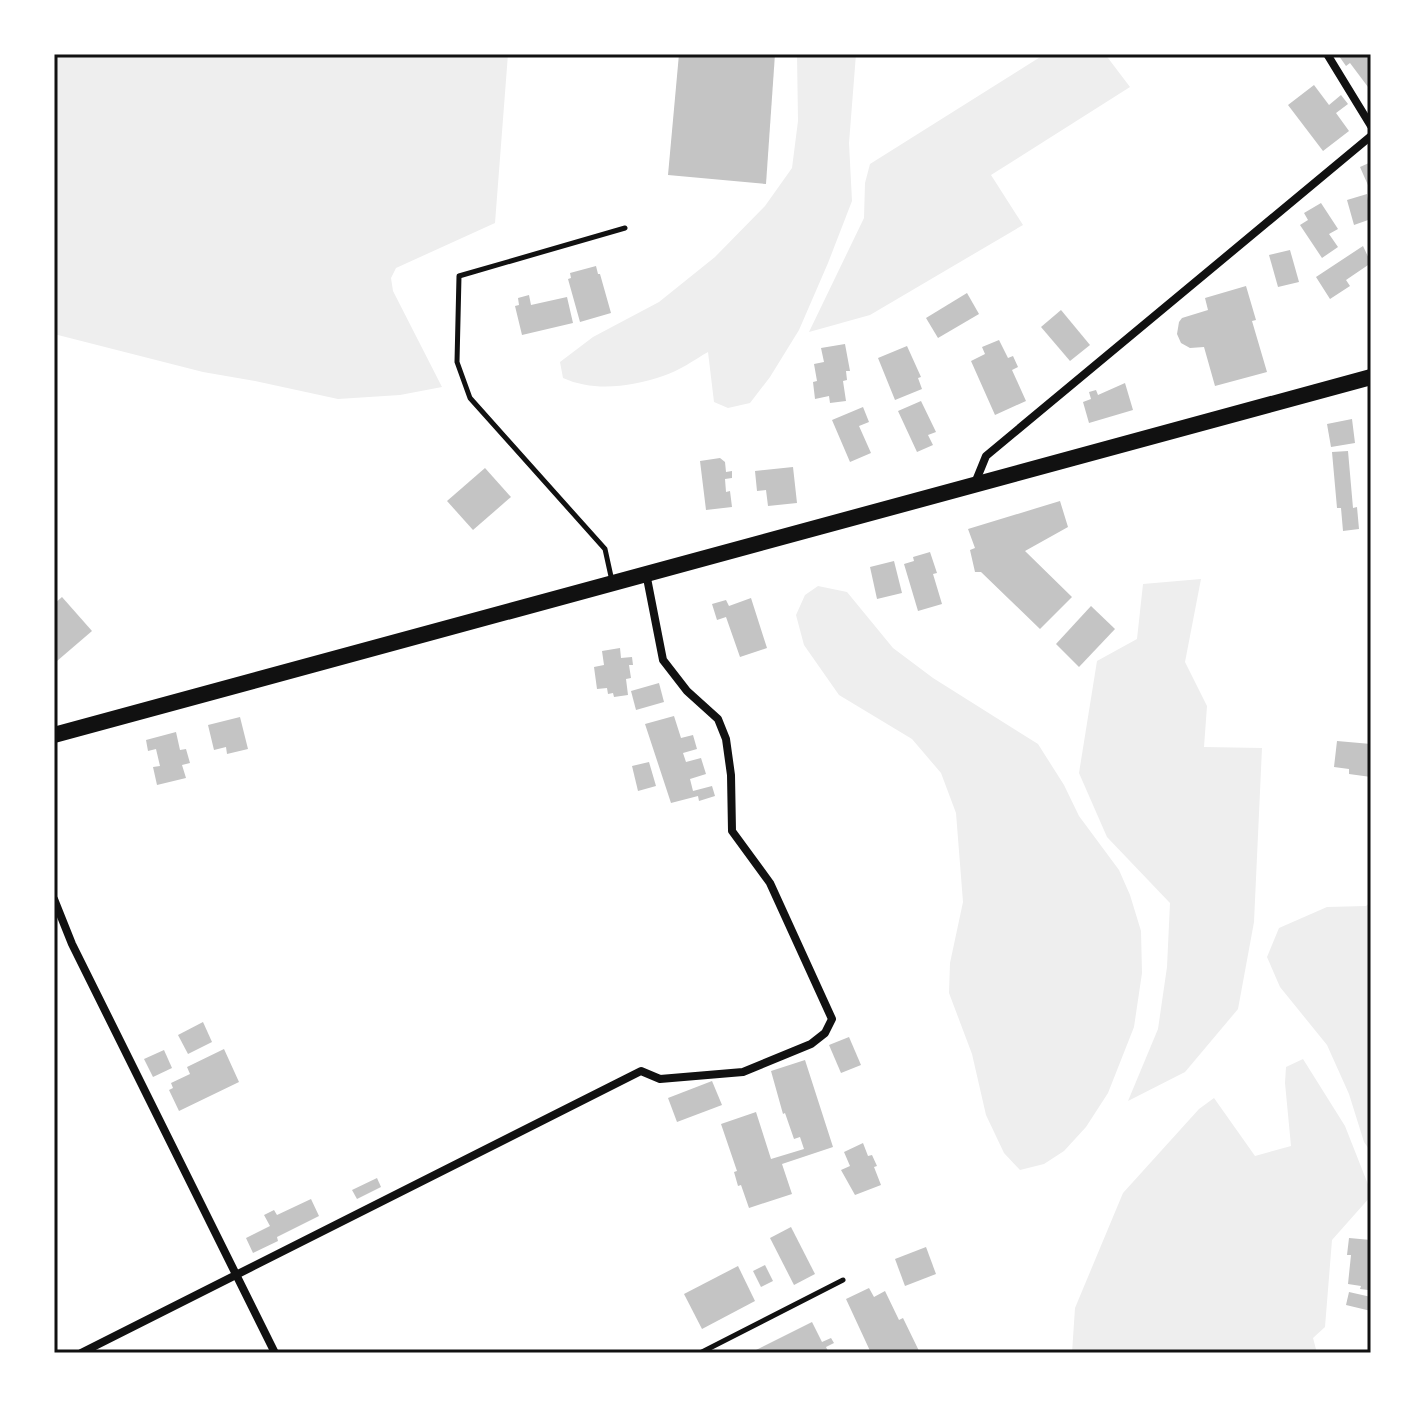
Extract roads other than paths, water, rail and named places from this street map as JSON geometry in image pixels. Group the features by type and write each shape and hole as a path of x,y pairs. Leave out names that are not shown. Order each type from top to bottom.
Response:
{"highway":[{"path":"54,735 1371,377"}],"street":[{"path":"1327,54 1371,126"},
{"path":"975,483 986,456 1371,136"},
{"path":"81,1353 641,1071 660,1079 743,1072 811,1044 825,1033 832,1019 770,883 732,831 730,763 726,739 718,719 687,691 663,660 646,573"},
{"path":"54,899 72,944 275,1353"}],"lane":[{"path":"612,582 605,549 470,398 457,362 459,276 625,228"},
{"path":"700,1353 843,1280"}]}
